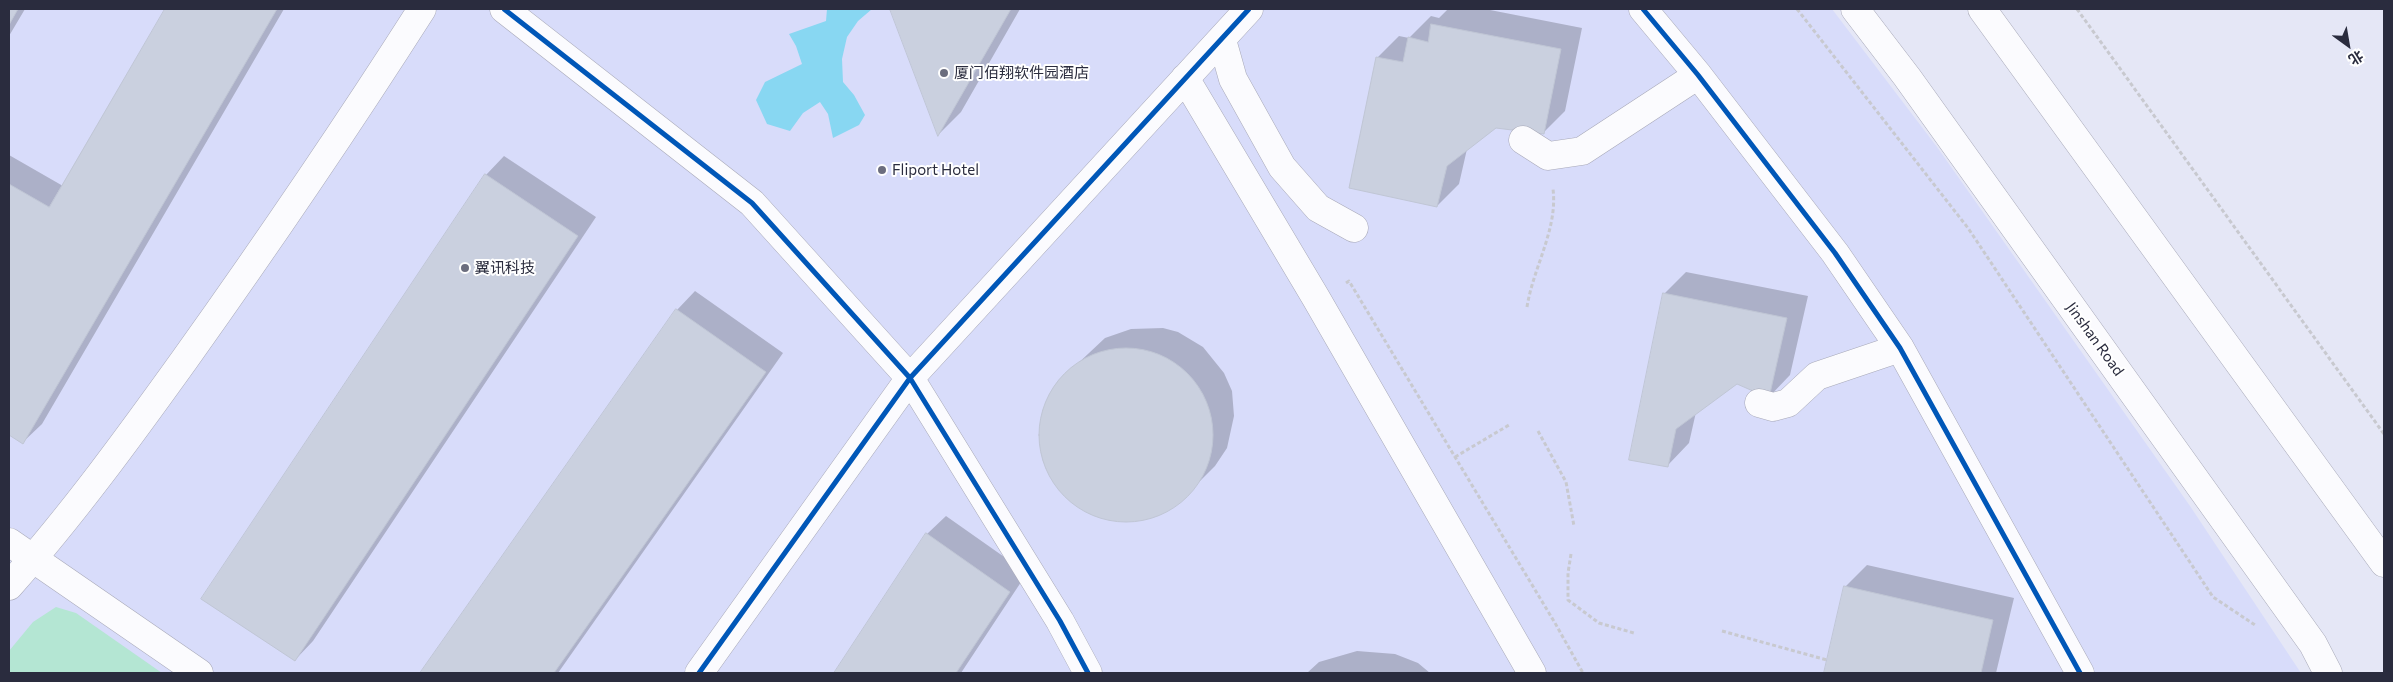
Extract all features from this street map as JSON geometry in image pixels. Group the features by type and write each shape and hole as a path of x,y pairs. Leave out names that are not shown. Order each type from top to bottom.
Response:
{"street":[{"path":"9,586 108,465 228,298 331,151 422,9"},
{"path":"504,9 752,203 910,378 1060,621 1088,673"},
{"path":"698,673 910,378 1249,9"},
{"path":"1643,9 1698,75 1835,252 1900,348 2080,673"},
{"name":"Jinshan Road","path":"1855,9 1913,86 2313,644 2328,673"},
{"path":"1982,9 2384,563"},
{"path":"1222,40 1233,79 1282,167 1318,208 1354,228"},
{"path":"1523,140 1548,156 1582,151 1698,75"},
{"path":"1186,78 1316,298 1532,673"},
{"path":"1759,404 1773,407 1788,404 1817,376 1900,348"},
{"path":"9,542 199,673"}],"path":[{"path":"1797,9 1968,228 2213,597 2262,629"},
{"path":"2077,9 2384,434"},
{"path":"1527,307 1530,287 1548,235 1554,197 1548,156"},
{"path":"1316,298 1349,281 1583,673"},
{"path":"1455,457 1509,424"},
{"path":"1538,431 1566,482 1574,526"},
{"path":"1571,554 1568,573 1568,600 1599,623 1634,634"},
{"path":"1722,631 1827,660"}],"shaded area":[{"path":"9,9 1832,9 1937,147 2190,506 2301,673 9,673"}],"green space":[{"path":"56,607 76,613 162,673 9,673 9,651 33,622"}],"water":[{"path":"827,9 872,9 858,21 847,37 842,59 843,82 854,95 865,115 859,125 833,138 828,114 820,102 803,113 790,131 767,124 756,100 765,82 802,64 796,46 789,34 826,21"}],"building":[{"path":"9,9 18,9 9,25"},
{"path":"165,9 277,9 23,444 9,435 9,184 49,207"},
{"name":"厦门佰翔软件园酒店","path":"890,9 1011,9 938,136"},
{"path":"1431,24 1561,49 1544,134 1496,128 1447,166 1437,207 1349,188 1376,57 1403,62 1408,37 1428,42"},
{"path":"485,174 578,236 295,661 201,599"},
{"path":"1663,293 1787,318 1769,398 1737,384 1676,429 1668,467 1629,460"},
{"path":"676,309 766,372 554,673 420,673"},
{"path":"1126,348 1143,350 1159,355 1181,368 1193,380 1209,410 1213,435 1211,452 1206,468 1193,490 1181,502 1151,518 1126,522 1109,520 1093,515 1071,502 1059,490 1043,460 1039,435 1041,418 1046,402 1059,380 1071,368 1101,352"},
{"path":"926,533 1010,592 956,673 834,673"},
{"path":"1844,586 1993,620 1981,673 1824,673"}],"cycle path":[{"path":"504,9 752,203 910,378 1060,621 1088,673"},
{"path":"699,673 910,378 1249,9"},
{"path":"1643,9 1698,75 1835,253 1900,348 2080,673"}],"place":[{"name":"厦门佰翔软件园酒店","path":"944,73"},
{"name":"Fliport Hotel","path":"882,170"},
{"name":"翼讯科技","path":"465,268"}]}
